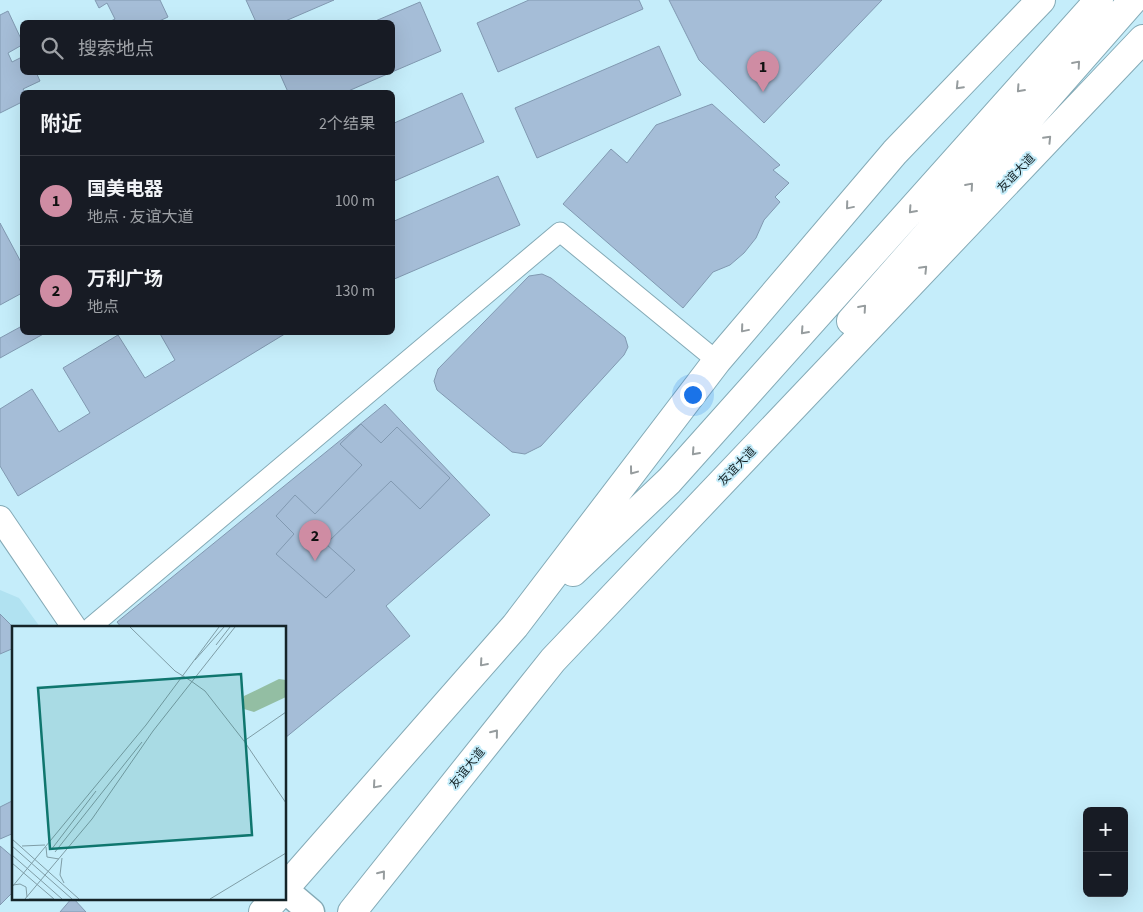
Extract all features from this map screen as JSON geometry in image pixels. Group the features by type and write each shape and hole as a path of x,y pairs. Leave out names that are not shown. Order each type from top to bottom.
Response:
{"main road":[{"path":"286,888 515,626 717,361 895,152 1041,0"},
{"path":"515,626 669,481 1099,0"},
{"path":"553,660 1133,0"},
{"name":"友谊大道","path":"352,912 553,660 1143,40"},
{"path":"286,890 311,912"},
{"path":"263,912 274,900"}],"street":[{"path":"92,626 560,232 717,361"},
{"path":"3,532 73,626"}],"shaded area":[{"path":"0,590 19,598 39,626 12,626 12,834 0,839"}],"building":[{"path":"95,0 160,0 168,17 161,20 113,20 115,19 107,3 99,8"},
{"path":"246,0 334,0 288,20 255,20"},
{"path":"529,0 639,0 643,9 498,72 477,23"},
{"path":"669,0 882,0 764,123 699,60"},
{"path":"420,2 441,51 395,71 395,20 378,20"},
{"path":"8,11 20,37 20,46 8,53 12,62 20,58 20,75 37,75 40,81 24,90 20,90 20,103 0,113 0,15"},
{"path":"659,46 681,95 537,158 515,108"},
{"path":"280,75 385,75 351,90 287,90"},
{"path":"462,93 484,142 395,181 395,123"},
{"path":"712,104 780,165 773,170 789,183 775,197 780,202 764,220 756,238 744,253 730,265 713,272 683,308 563,204 611,149 627,163 656,125"},
{"path":"498,176 520,225 395,279 395,221"},
{"path":"0,223 20,260 20,294 0,305"},
{"path":"542,274 551,278 625,337 628,347 624,355 541,446 525,454 512,452 437,390 434,381 438,369 529,276"},
{"path":"20,327 20,335 42,335 0,358 0,338"},
{"path":"118,335 145,378 175,360 161,335 283,335 18,496 0,466 0,409 32,389 59,432 90,413 63,368"},
{"path":"385,404 490,515 386,606 410,636 286,737 286,626 120,626 117,622"},
{"path":"361,424 381,443 397,427 450,478 420,509 391,481 326,544 355,570 326,598 276,554 294,534 276,516 295,495 315,514 362,465 340,444"},
{"path":"0,614 12,626 12,649 0,654"},
{"path":"12,801 12,834 0,839 0,807"},
{"path":"0,846 12,856 12,893 0,905"},
{"path":"70,900 75,900 86,912 60,912"}],"place":[{"name":"国美电器","path":"763,92"},
{"name":"万利广场","path":"315,561"}]}
